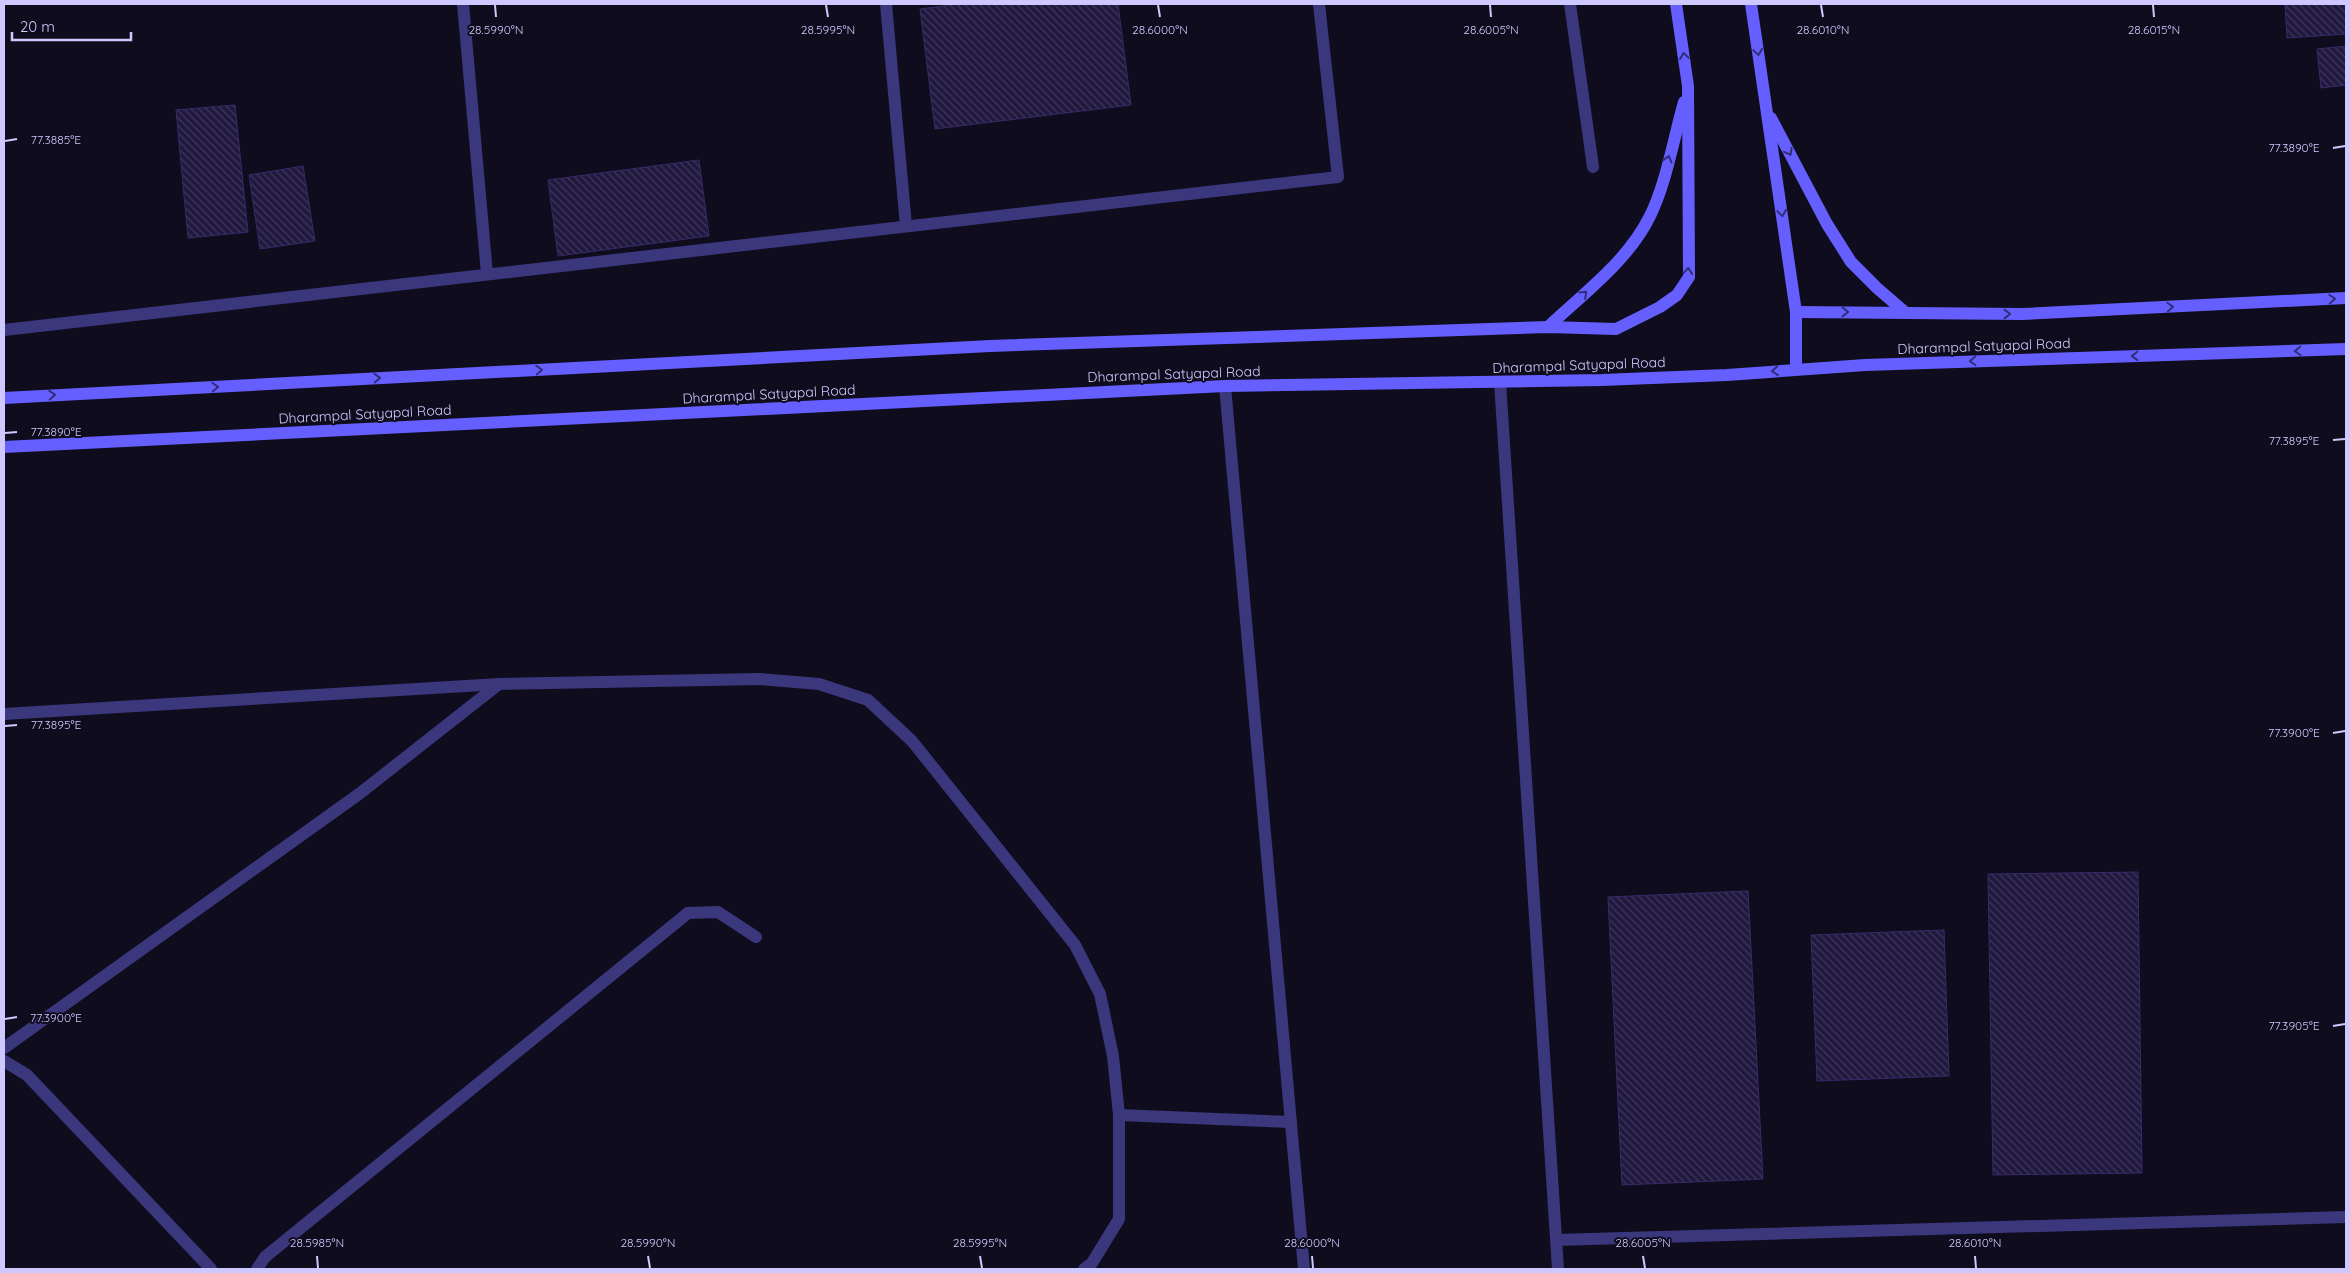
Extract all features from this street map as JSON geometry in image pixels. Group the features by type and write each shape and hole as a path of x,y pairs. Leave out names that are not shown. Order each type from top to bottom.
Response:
{"street":[{"path":"463,4 487,274"},
{"path":"886,4 906,226"},
{"path":"4,330 1338,177 1319,4"},
{"path":"1570,4 1592,167"},
{"path":"4,398 990,346 1548,326 1616,329 1660,308 1677,296 1689,277 1688,86 1676,4"},
{"path":"1751,4 1796,312 1796,369"},
{"path":"1548,326 1614,266 1635,240 1651,215 1688,86"},
{"path":"1766,109 1827,224 1851,262 1906,313"},
{"path":"1796,312 2022,314 2346,298"},
{"name":"Dharampal Satyapal Road","path":"4,447 1225,386 1500,382 1728,375 1875,364 2346,349"},
{"path":"1500,382 1558,1269"},
{"path":"1225,386 1304,1269"},
{"path":"4,714 498,684 760,679 819,684 868,700 912,741 1075,945 1100,994 1113,1056 1119,1115 1120,1219 1092,1264 1084,1269"},
{"path":"4,1048 359,794 498,684"},
{"path":"257,1269 265,1257 688,913 718,912 756,937"},
{"path":"4,1061 27,1075 211,1269"},
{"path":"1119,1115 1291,1122"},
{"path":"1556,1240 2346,1217"}],"building":[{"path":"959,4 1118,4 1131,105 935,129 920,9"},
{"path":"2285,4 2346,4 2346,34 2287,38"},
{"path":"2346,46 2346,85 2321,88 2317,49"},
{"path":"235,105 248,232 188,238 176,110"},
{"path":"699,160 709,236 558,256 548,180"},
{"path":"303,166 315,241 260,249 249,175"},
{"path":"2138,872 2142,1173 1993,1175 1988,874"},
{"path":"1748,891 1763,1179 1622,1185 1608,897"},
{"path":"1944,930 1949,1076 1817,1081 1811,935"}]}
